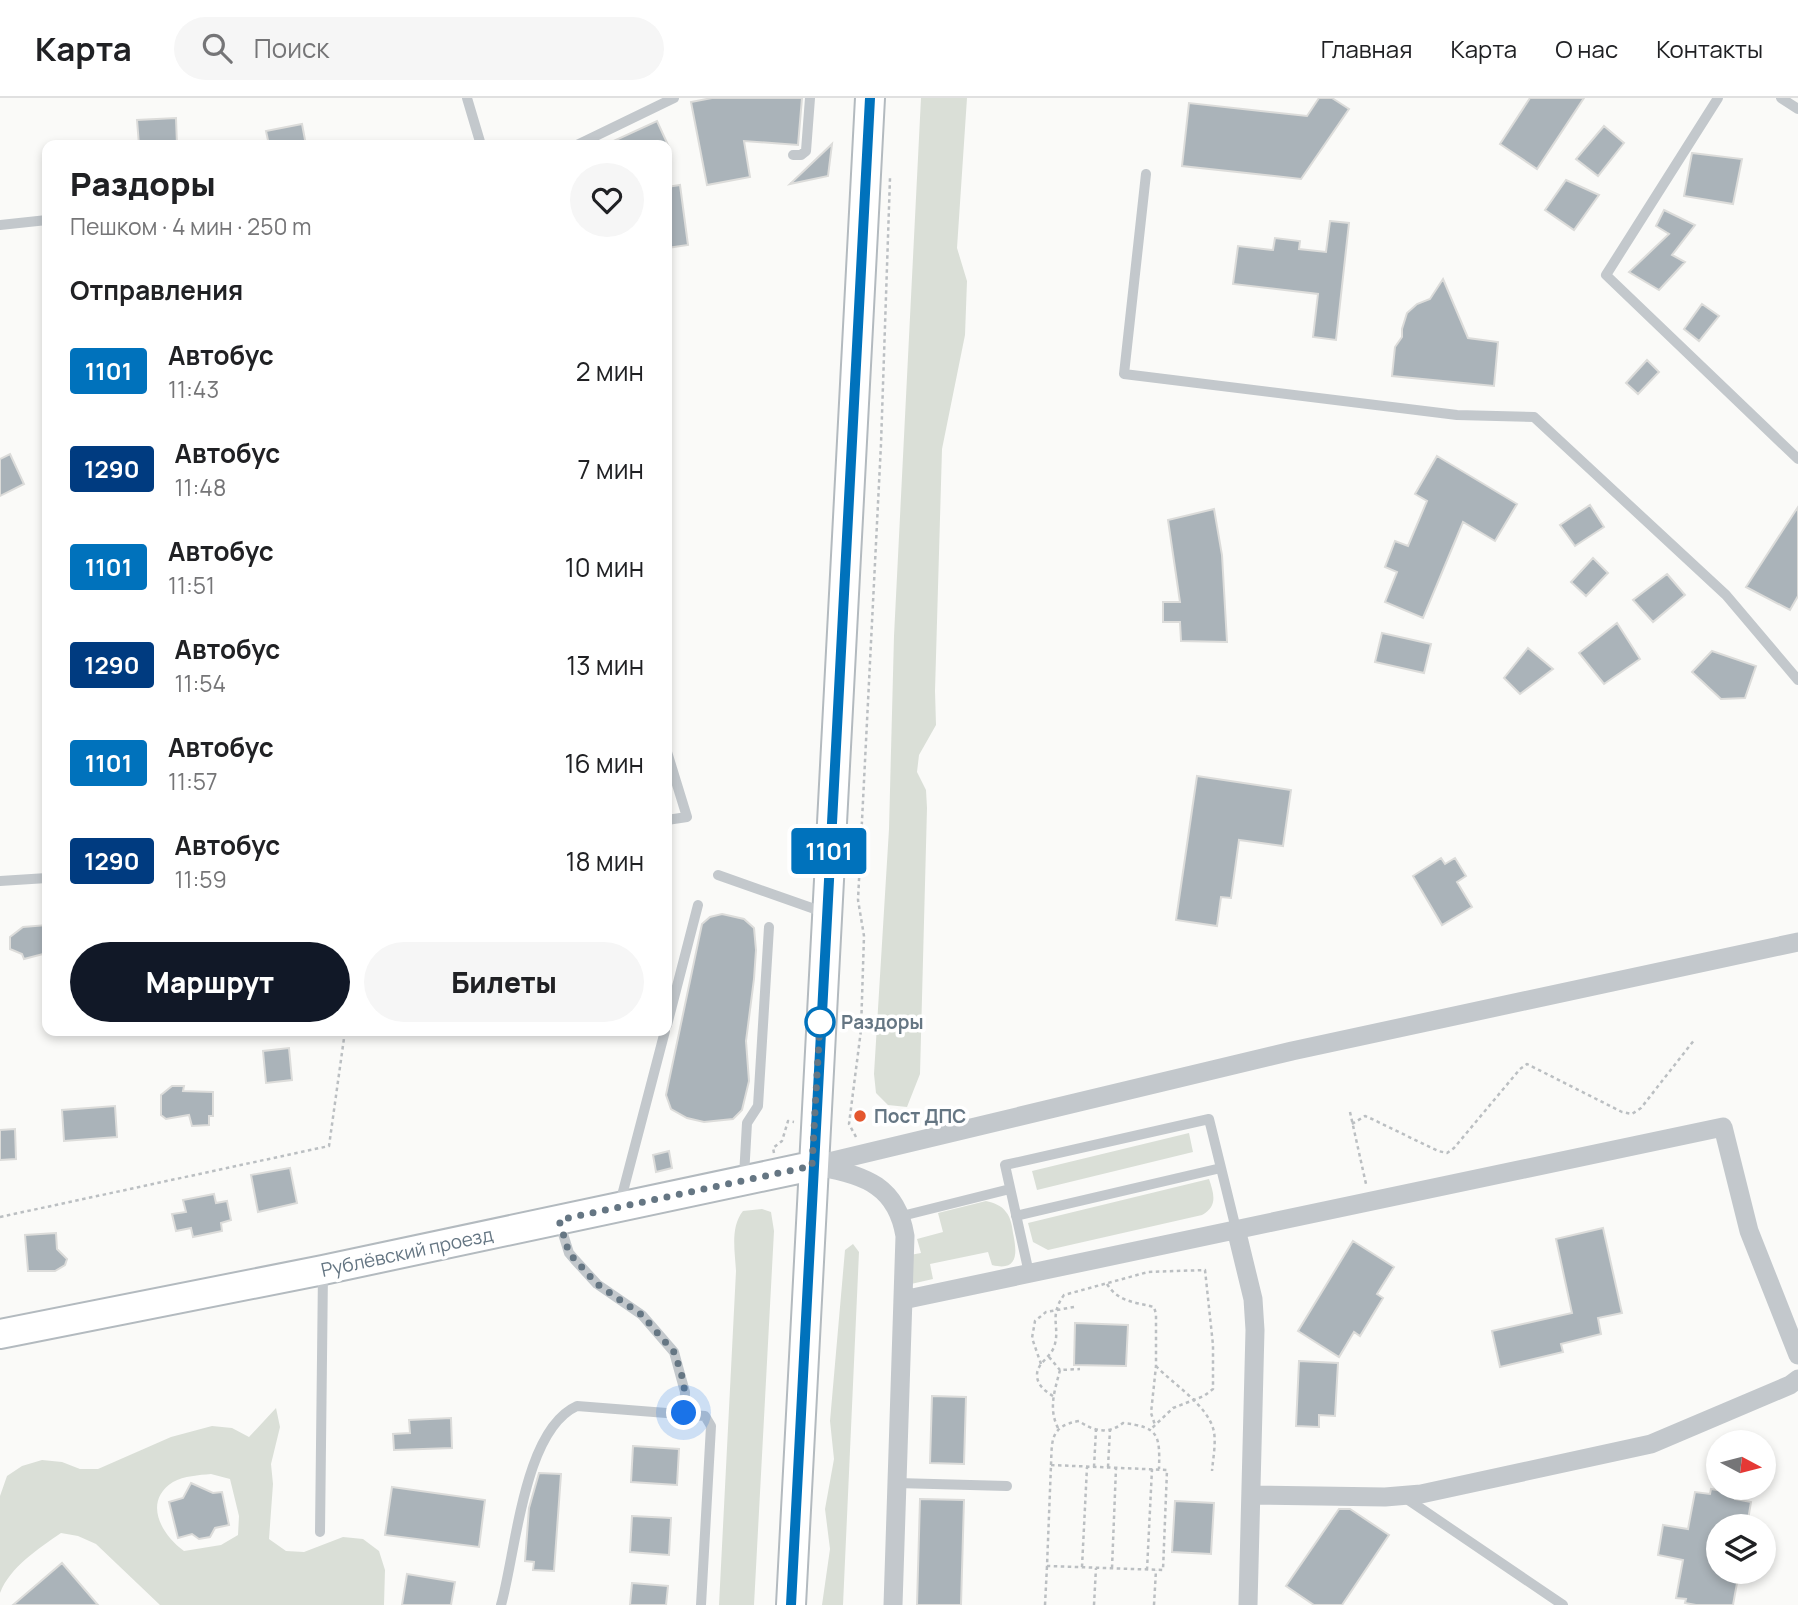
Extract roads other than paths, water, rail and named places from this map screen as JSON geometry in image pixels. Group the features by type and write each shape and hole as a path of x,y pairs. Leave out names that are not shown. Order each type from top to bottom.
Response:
{"main road":[{"path":"791,1605 870,98"},
{"name":"Рублёвский проезд","path":"0,1334 323,1270 812,1166"}],"street":[{"path":"812,1166 1292,1051 1798,942"},
{"path":"903,1300 1723,1127 1749,1231 1798,1355"},
{"path":"812,1166 842,1171 868,1180 890,1197 902,1216 905,1236 894,1605"},
{"path":"1236,1229 1253,1300 1255,1330 1248,1605"},
{"path":"1251,1495 1404,1496 1651,1444 1790,1385 1798,1379"}],"lane":[{"path":"467,98 480,140"},
{"path":"587,140 674,98"},
{"path":"793,155 801,155 806,151 810,98"},
{"path":"1718,98 1606,275 1798,459"},
{"path":"1781,98 1798,109"},
{"path":"1146,174 1124,374 1457,415 1534,417 1726,595 1798,680"},
{"path":"0,225 42,221"},
{"path":"672,768 687,817 672,819"},
{"path":"718,875 826,913"},
{"path":"0,881 42,877"},
{"path":"672,1006 698,905"},
{"path":"744,1180 747,1123 758,1106 769,927"},
{"path":"618,1208 664,1036"},
{"path":"1029,1273 1004,1165 1209,1119 1236,1229"},
{"path":"1016,1216 1221,1168"},
{"path":"902,1216 1010,1189"},
{"path":"559,1220 569,1253 597,1284 642,1315 674,1352 685,1392 684,1413"},
{"path":"320,1532 323,1270"},
{"path":"501,1605 525,1492 533,1467 552,1425 565,1412 577,1406 705,1416 710,1426 701,1605"},
{"path":"897,1483 1007,1486"},
{"path":"1404,1496 1563,1605"}],"place":[{"name":"Раздоры","path":"820,1022"},
{"name":"Пост ДПС","path":"860,1116"}]}
